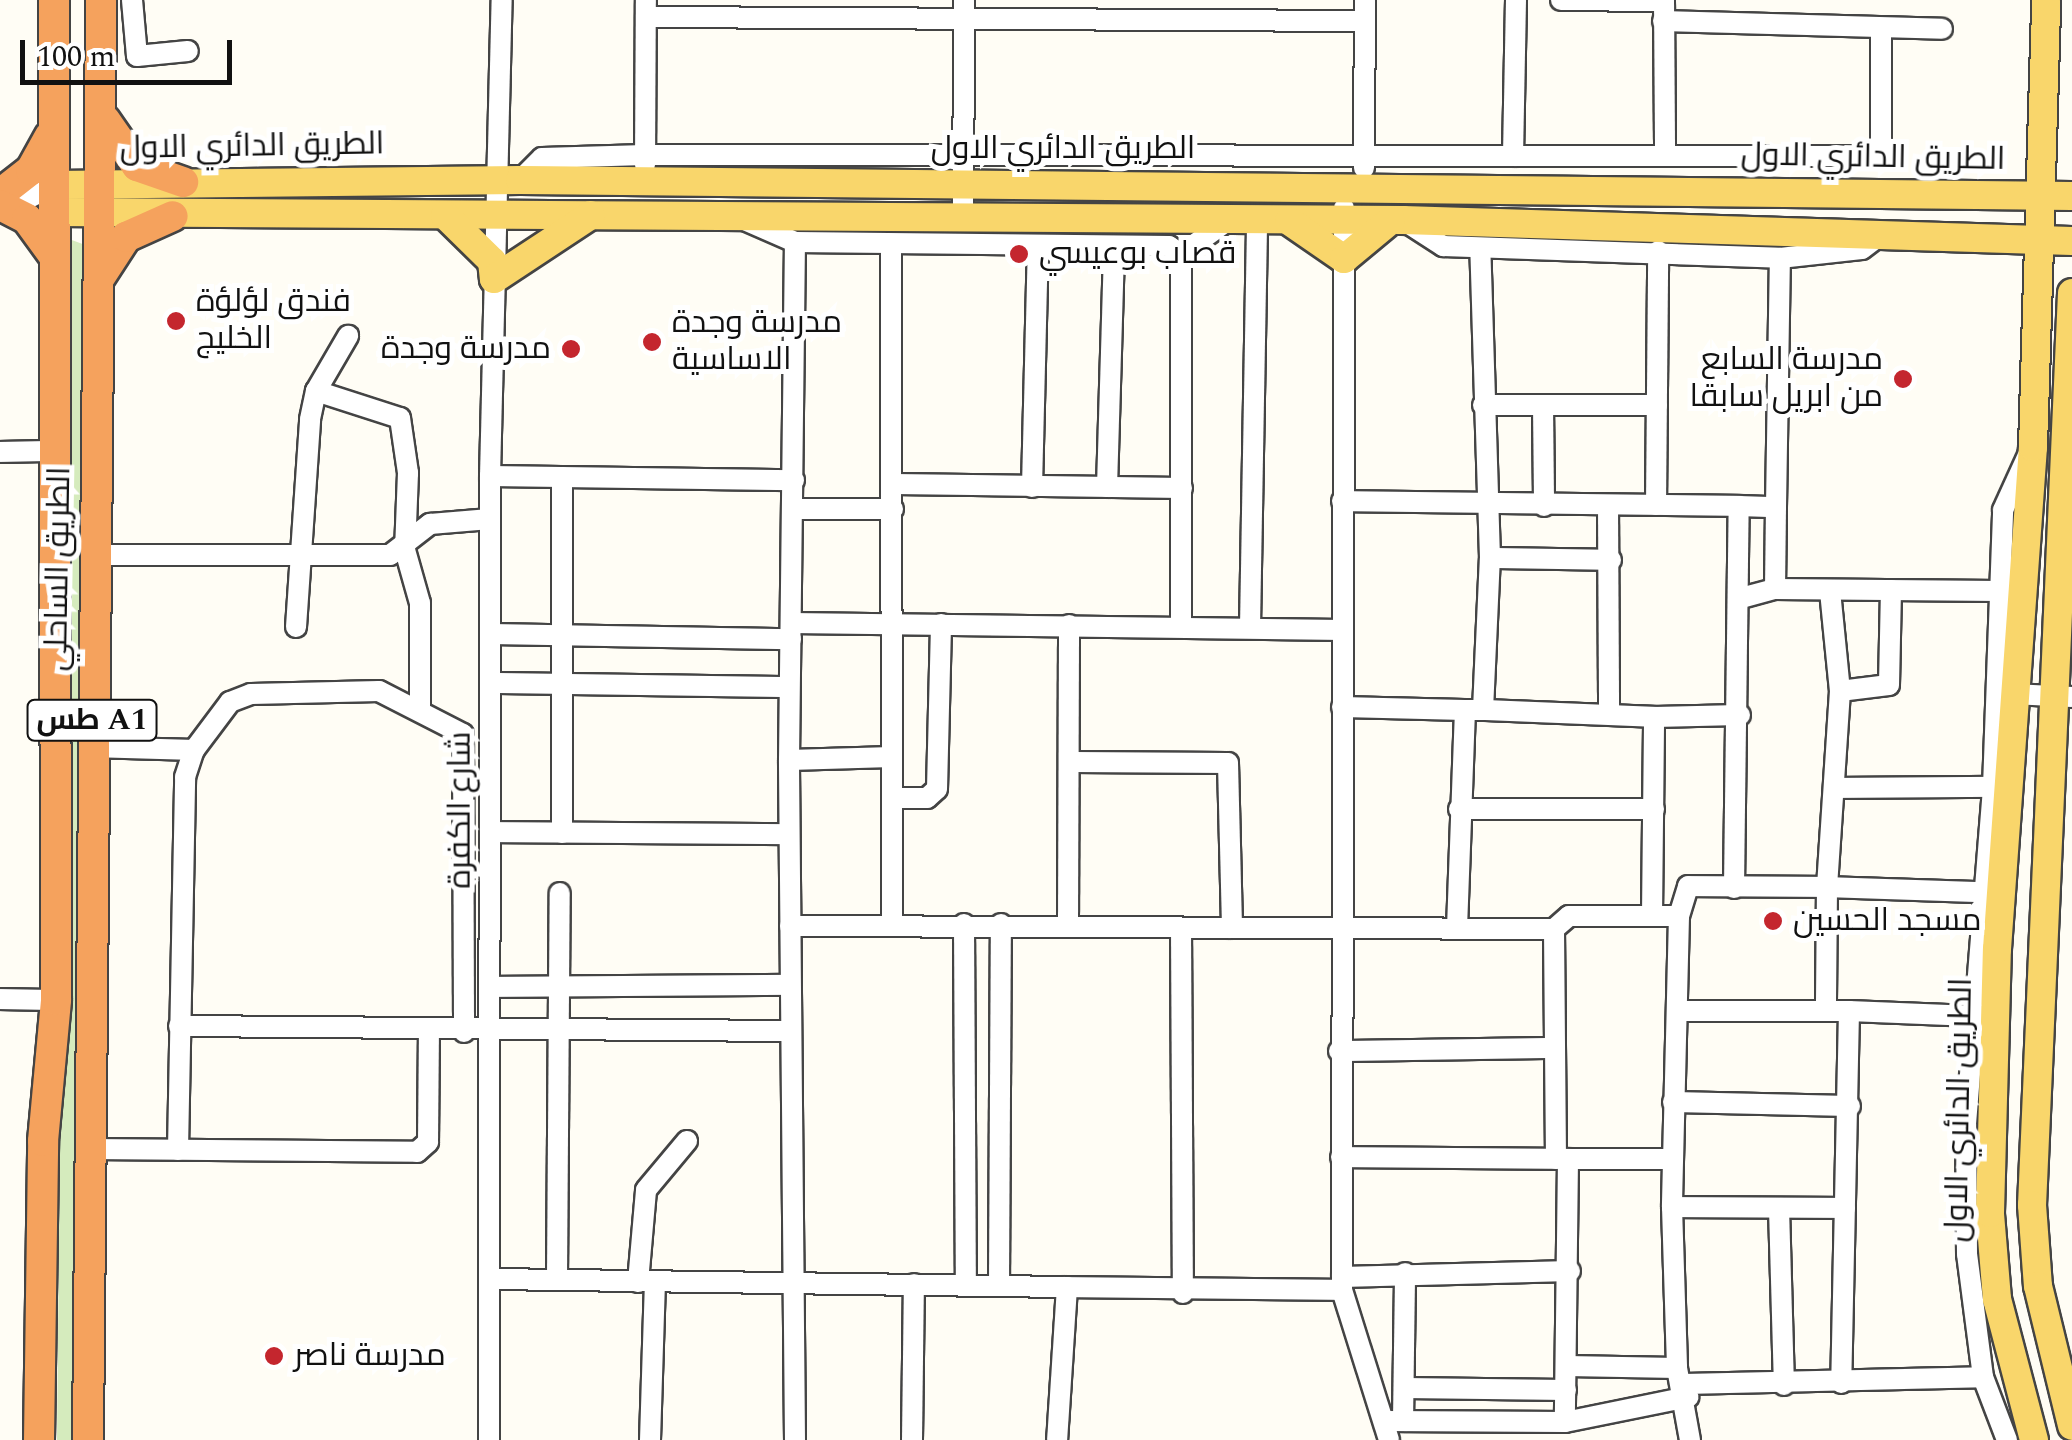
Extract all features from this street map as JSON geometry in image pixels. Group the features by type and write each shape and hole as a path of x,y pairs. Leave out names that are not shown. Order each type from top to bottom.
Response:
{"highway":[{"name":"طس A1","path":"39,1440 43,1141 56,1000 50,452 56,262 54,0"},
{"name":"الطريق الساحلي","path":"88,1440 91,747 101,0"},
{"path":"102,112 114,142 137,166 183,182"},
{"path":"52,129 32,170 6,200 40,231 56,262"},
{"path":"99,280 126,236 173,216"}],"main road":[{"path":"2042,238 2046,0"},
{"name":"الطريق الدائري الاول","path":"54,199 100,198 183,182 508,180 645,168 963,184 2072,196"},
{"name":"الطريق الدائري الاول","path":"100,198 173,216 593,214 1397,220 1969,234 2072,241"},
{"path":"445,215 492,262 494,279 593,214"},
{"path":"1286,220 1344,258 1397,220"},
{"path":"1969,234 2015,255 2039,296"},
{"name":"الطريق الدائري الاول","path":"2034,1440 2002,1318 1990,1213 2012,694 2033,447 2042,238"},
{"path":"2072,294 2064,484 2062,696 2034,1065 2032,1206 2043,1309 2072,1426"},
{"path":"2030,482 2064,484"},
{"path":"1994,1063 2034,1065"},
{"path":"2002,1318 2043,1309"}],"street":[{"path":"132,0 137,56 188,51"},
{"name":"شارع الكفرة","path":"489,1440 490,476 497,214 508,180 502,0"},
{"path":"1513,156 1516,0"},
{"path":"1561,0 1881,28 1942,28"},
{"path":"964,7 964,217"},
{"path":"1664,7 1665,156"},
{"path":"1392,1428 1342,1283 1339,930 1344,220 1364,156 1365,10 647,8 645,168 963,155 1364,156 1665,156 1877,154 1881,28"},
{"path":"6,200 54,199"},
{"path":"734,215 796,242 1114,246 1181,254 1244,219 1250,627"},
{"path":"1397,220 1430,242 1480,248 1780,258 1862,249 1883,233"},
{"path":"794,1440 797,1286 789,1031 789,687 796,242"},
{"path":"891,245 892,924"},
{"path":"1032,487 1038,246"},
{"path":"1107,487 1114,246"},
{"path":"1457,930 1459,810 1490,558 1480,248"},
{"path":"1656,504 1658,251"},
{"path":"1181,254 1182,626"},
{"path":"1774,589 1780,258"},
{"path":"296,628 316,391 348,336"},
{"path":"316,391 400,418 408,473 404,550 420,604 420,708"},
{"path":"1544,405 1544,506"},
{"path":"1483,406 1657,405"},
{"path":"2007,1440 1983,1377 1966,1254 1973,1016 1993,788 2003,510 2033,447"},
{"path":"0,452 50,452"},
{"path":"490,476 794,480"},
{"path":"562,476 562,833"},
{"path":"894,484 1182,488"},
{"path":"1342,501 1776,507"},
{"path":"1608,506 1609,711"},
{"path":"1734,888 1740,715 1739,506"},
{"path":"794,509 893,509"},
{"path":"94,555 299,559 404,550 430,524 490,519"},
{"path":"1490,558 1611,560"},
{"path":"1740,598 1774,589 2000,591"},
{"path":"1840,691 1889,685 1890,590"},
{"path":"1826,1010 1828,887 1839,788 1840,691 1830,592"},
{"path":"491,634 791,631 941,624 1343,630"},
{"path":"892,798 922,799 937,789 941,624"},
{"path":"1068,924 1073,762 1069,625"},
{"path":"491,682 789,687"},
{"path":"178,1150 182,828 194,750 230,702 251,694 379,691 420,708 464,734 491,737"},
{"path":"2012,694 2062,696"},
{"path":"1342,707 1609,711 1654,718 1740,715"},
{"path":"1652,916 1654,718"},
{"path":"464,734 464,1032"},
{"path":"91,747 194,750"},
{"path":"789,760 892,756"},
{"path":"1073,762 1228,764 1232,928"},
{"path":"1839,788 1993,788"},
{"path":"1459,810 1654,809"},
{"path":"491,832 789,834"},
{"path":"1690,1440 1672,1207 1679,916 1688,886 1981,892"},
{"path":"556,1277 560,893"},
{"path":"1565,1422 1570,1271 1553,1048 1554,930 1568,916 1679,916"},
{"path":"964,924 966,1282"},
{"path":"999,1284 1002,924"},
{"path":"790,926 1068,924 1554,930"},
{"path":"1181,928 1182,1292"},
{"path":"492,986 789,985"},
{"path":"0,998 56,1000"},
{"path":"1679,1011 1850,1010 1973,1016"},
{"path":"1841,1383 1850,1010"},
{"path":"179,1026 430,1033 789,1031"},
{"path":"90,1149 417,1152 428,1142 430,1033"},
{"path":"1339,1051 1553,1048"},
{"path":"1672,1102 1850,1106"},
{"path":"650,1440 646,1190 687,1140"},
{"path":"1341,1158 1672,1159"},
{"path":"1672,1207 1845,1208"},
{"path":"1778,1208 1784,1384"},
{"path":"492,1279 556,1277 797,1286 966,1282 1182,1292 1342,1283 1405,1273 1570,1271"},
{"path":"1392,1428 1404,1388 1405,1273"},
{"path":"912,1440 914,1284"},
{"path":"1056,1440 1067,1287"},
{"path":"1568,1366 1683,1383 1841,1383 1983,1377"},
{"path":"1392,1428 1565,1422 1683,1383"},
{"path":"1404,1388 1566,1390"}],"green space":[{"path":"69,239 88,246 79,1440 57,1440"}],"place":[{"name":"قصاب بوعيسي","path":"1019,254"},
{"name":"فندق لؤلؤة الخليج","path":"176,321"},
{"name":"مدرسة وجدة الاساسية","path":"652,342"},
{"name":"مدرسة وجدة","path":"571,349"},
{"name":"مدرسة السابع من ابريل سابقا","path":"1903,379"},
{"name":"مسجد الحسين","path":"1773,921"},
{"name":"مدرسة ناصر","path":"274,1356"}]}
